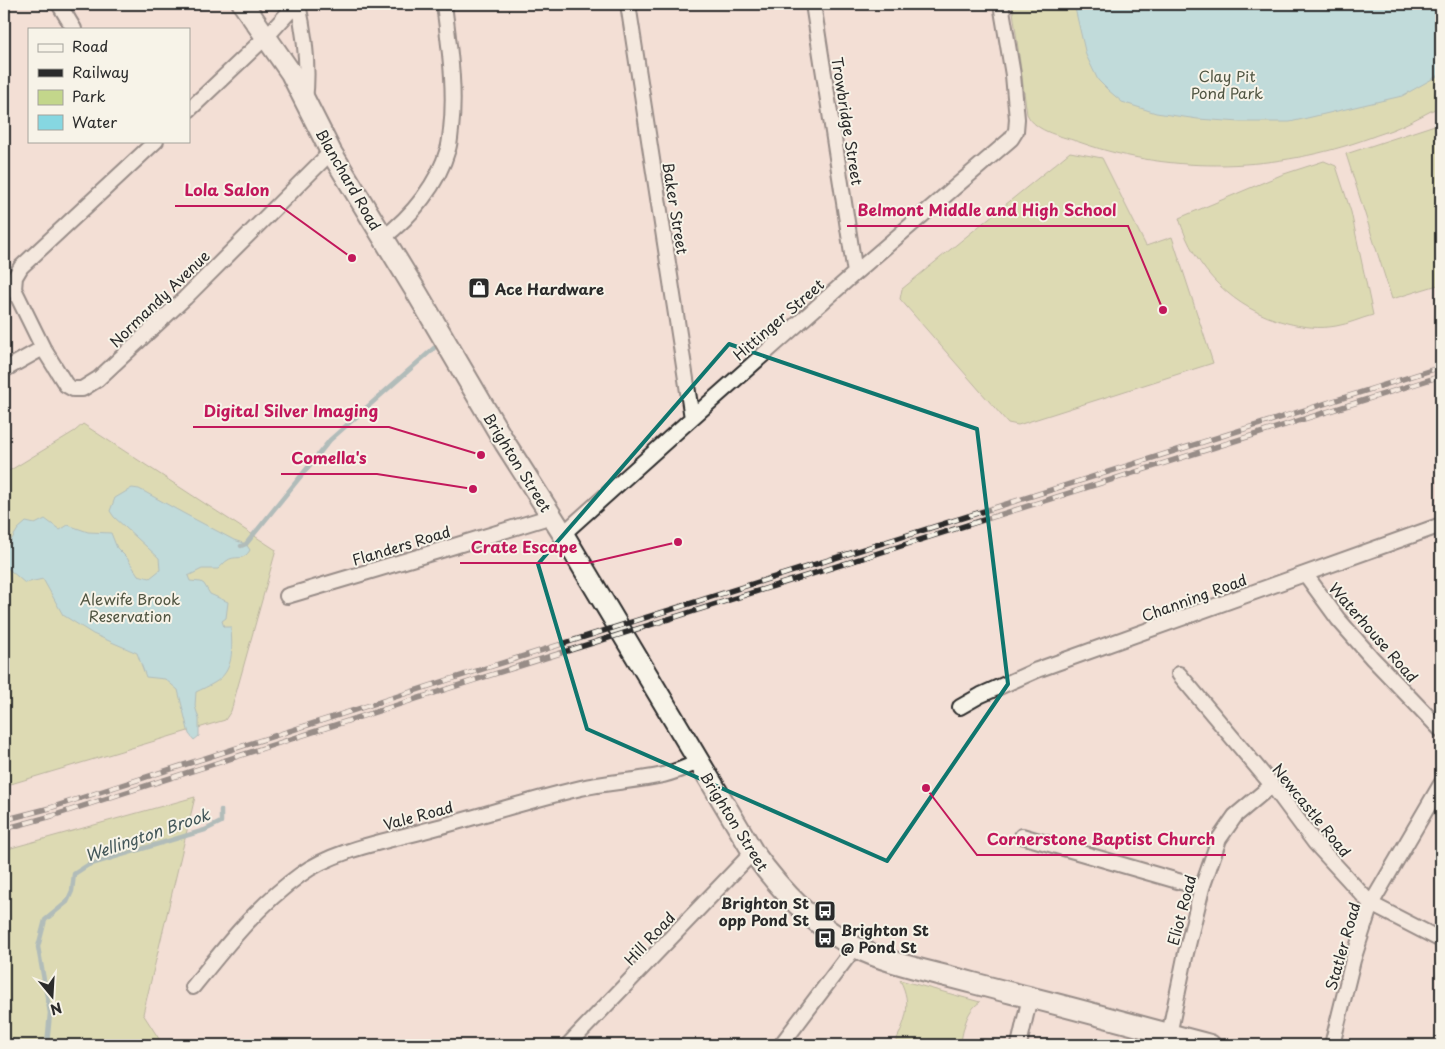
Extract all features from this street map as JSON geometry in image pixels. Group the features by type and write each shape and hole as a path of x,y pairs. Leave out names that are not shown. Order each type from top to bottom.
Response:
{"main road":[{"name":"Blanchard Road","path":"243,4 291,73 331,152 453,354"},
{"name":"Brighton Street","path":"453,354 753,852 789,897 829,930 855,947 880,958 1210,1045"}],"street":[{"path":"59,4 73,28"},
{"path":"190,109 266,37 297,4 301,17 308,72 305,101"},
{"path":"383,238 413,210 436,178 449,147 453,114 451,61 444,4"},
{"name":"Baker Street","path":"628,4 692,418"},
{"name":"Trowbridge Street","path":"813,4 856,273"},
{"name":"Hittinger Street","path":"563,534 856,273 1011,139 1016,131 1017,119 1001,4"},
{"path":"4,370 43,348 14,290 15,277 21,267 155,142"},
{"name":"Normandy Avenue","path":"43,348 66,385 73,389 82,389 98,379 185,298 331,152"},
{"name":"Flanders Road","path":"287,596 552,516"},
{"name":"Channing Road","path":"960,707 988,691 1037,670 1441,525"},
{"name":"Waterhouse Road","path":"1306,575 1338,619 1441,730"},
{"name":"Newcastle Road","path":"1179,674 1272,785 1315,843 1370,904 1441,940"},
{"name":"Vale Road","path":"193,987 228,944 267,902 301,874 330,858 528,801 604,783 665,775 698,762"},
{"name":"Statler Road","path":"1332,1045 1353,960 1370,904 1441,784"},
{"name":"Eliot Road","path":"1169,1035 1202,888 1218,839 1235,816 1272,785"},
{"path":"1022,836 1202,888"},
{"name":"Hill Road","path":"568,1045 753,852"},
{"path":"781,1045 855,947"},
{"path":"1019,1045 1030,997"}],"highlighted area":[{"path":"729,344 977,429 1008,684 887,861 587,729 538,564"}],"green space":[{"name":"Clay Pit Pond Park","path":"1012,4 1441,4 1441,106 1393,129 1369,138 1334,149 1262,163 1226,165 1189,164 1117,153 1043,130 1031,120 1027,114"},
{"path":"1441,123 1441,284 1392,299 1346,154"},
{"path":"1070,152 1102,158 1146,246 1172,237 1213,363 1018,425 1008,423 900,299 902,289"},
{"path":"1324,161 1336,166 1351,212 1373,315 1341,325 1311,327 1268,317 1233,298 1206,270 1195,254 1179,218 1281,175"},
{"name":"Alewife Brook Reservation","path":"83,424 276,550 231,711 225,720 4,786 4,474 75,431"},
{"path":"195,797 143,1014 163,1045 4,1045 4,850"},
{"path":"900,980 980,1002 968,1016 960,1045 894,1045 904,1021 907,1005"}],"water":[{"name":"Clay Pit Pond Park","path":"1074,4 1441,4 1441,74 1402,96 1290,122 1240,122 1156,113 1122,102 1098,80 1086,55"},
{"path":"132,488 139,489 234,540 246,544 250,550 245,556 231,559 218,569 202,569 188,576 190,581 204,584 210,594 228,602 226,618 222,621 224,627 231,627 232,643 231,658 226,672 214,683 196,692 195,706 199,719 199,736 194,740 189,734 178,690 165,679 146,677 137,653 93,634 63,615 43,579 25,583 4,565 4,552 18,529 26,522 35,524 45,519 60,530 68,525 88,532 111,533 117,548 127,558 138,575 150,578 160,570 159,558 114,517 110,511 115,498"}],"waterway":[{"name":"Wellington Brook","path":"241,546 246,544 330,440 434,348"},
{"name":"Wellington Brook","path":"47,1045 50,1013 38,947 45,920 67,902 72,891 74,874 88,865 205,830 221,822 221,810"}],"railway":[{"path":"4,820 50,808 451,679 1441,367"},
{"path":"4,829 52,816 475,680 1441,376"}],"place":[{"name":"Lola Salon","path":"352,258"},
{"name":"Ace Hardware","path":"479,288"},
{"name":"Belmont Middle and High School","path":"1163,310"},
{"name":"Digital Silver Imaging","path":"481,455"},
{"name":"Comella's","path":"473,489"},
{"name":"Crate Escape","path":"678,542"},
{"name":"Cornerstone Baptist Church","path":"926,788"},
{"name":"Brighton St opp Pond St","path":"825,911"},
{"name":"Brighton St @ Pond St","path":"825,938"}]}
